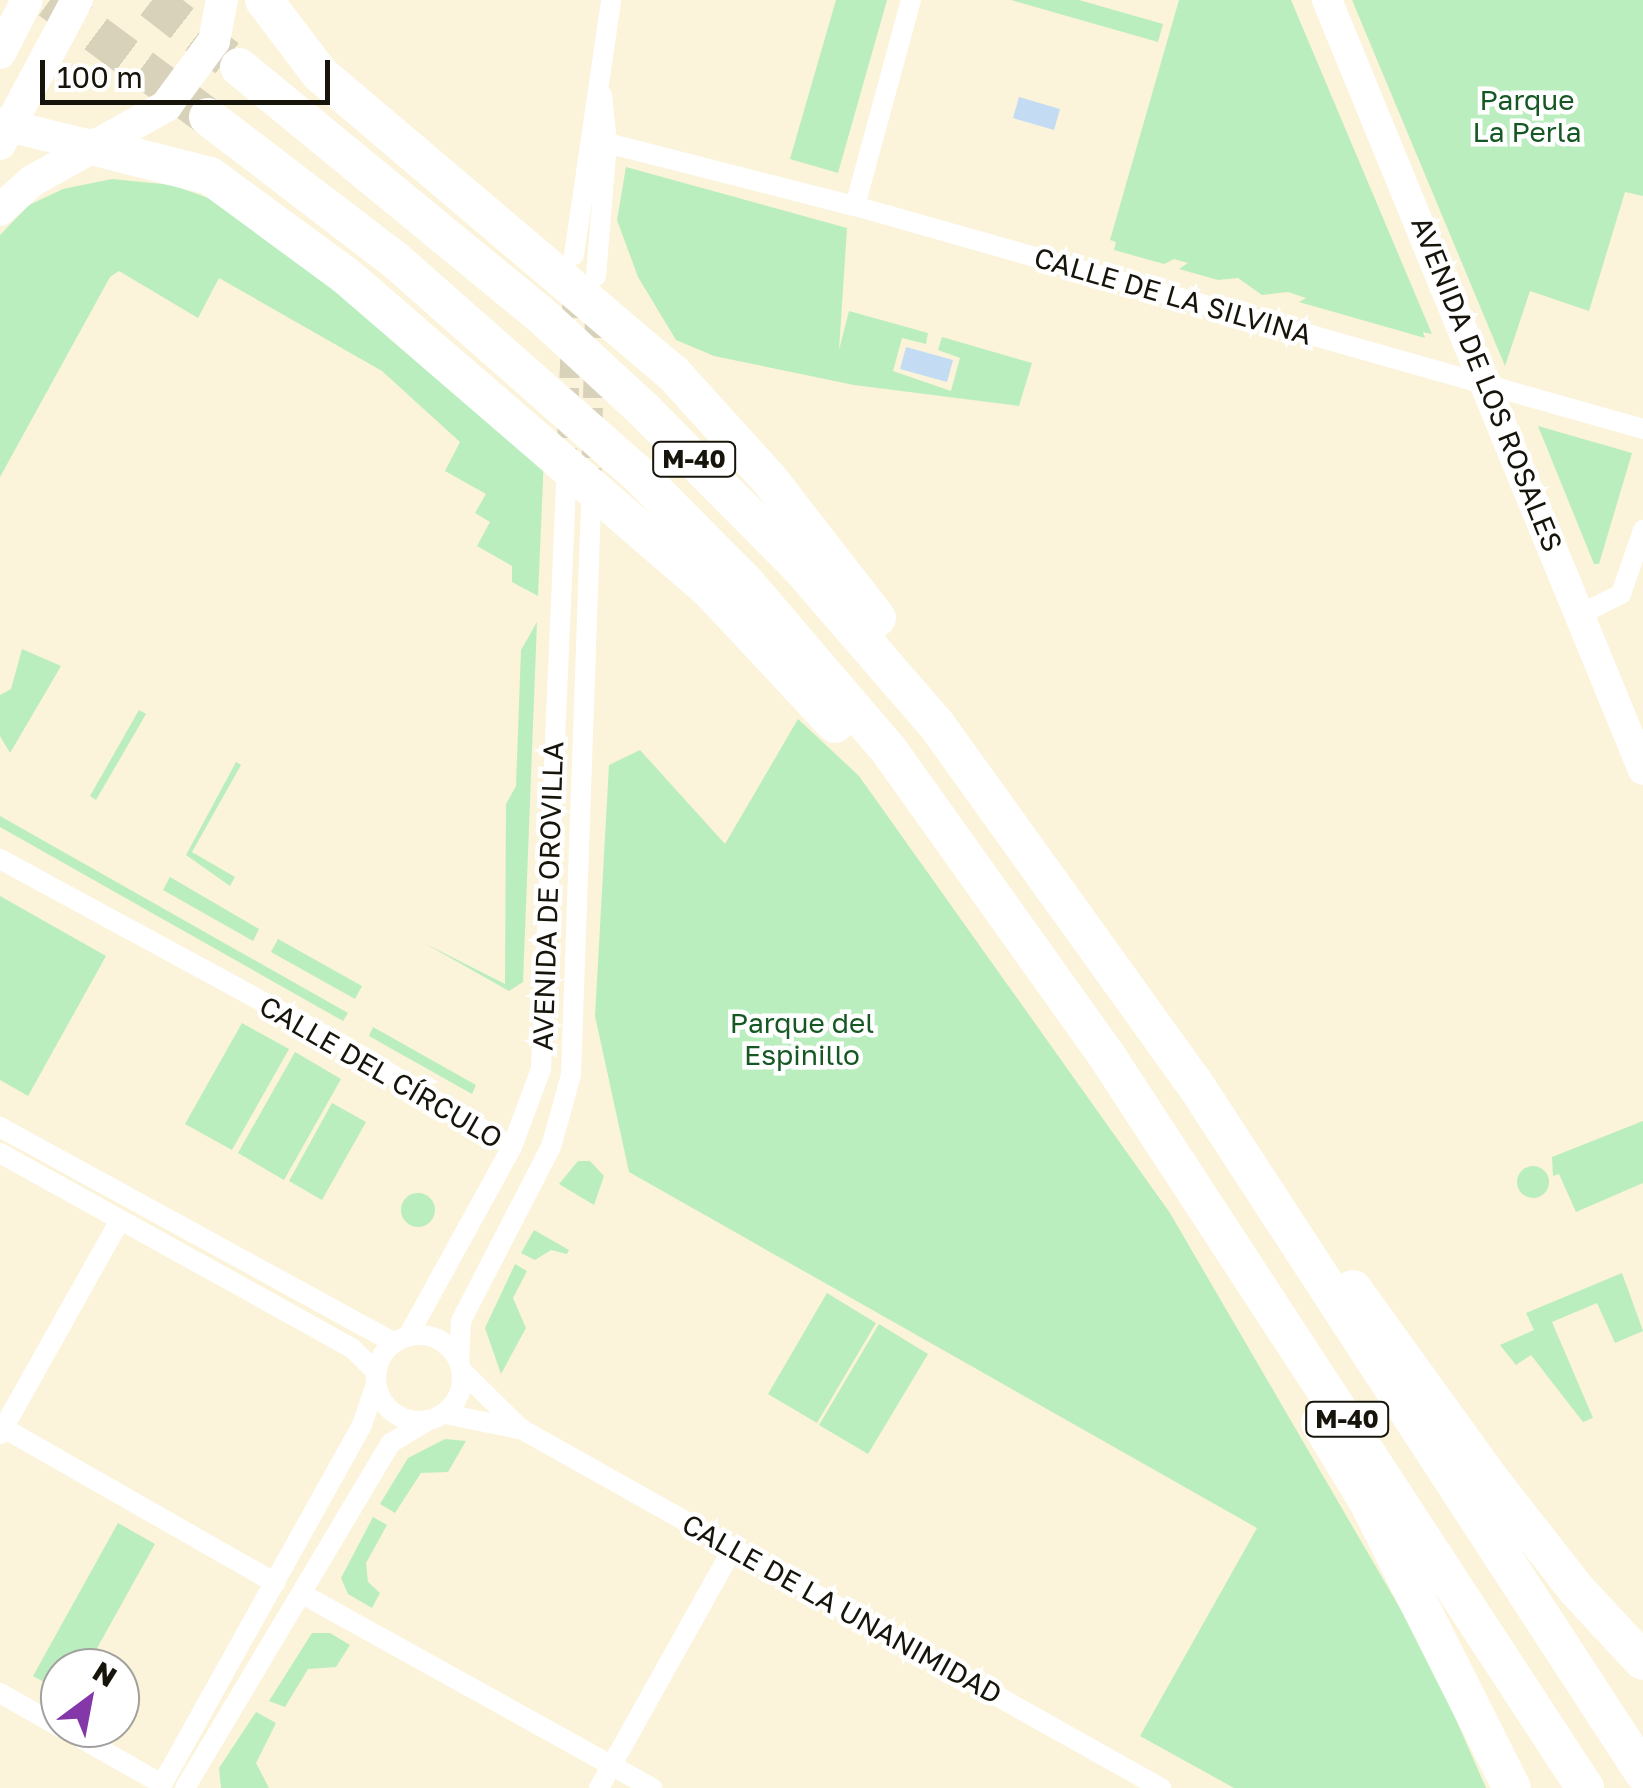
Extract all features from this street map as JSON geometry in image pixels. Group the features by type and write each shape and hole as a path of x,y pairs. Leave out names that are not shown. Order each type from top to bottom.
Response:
{"highway":[{"path":"264,0 320,74 672,372 769,480 967,733 1080,917"},
{"name":"M-40","path":"238,67 539,313 743,507 936,724 1080,917 1193,1082 1643,1772"},
{"name":"M-40","path":"208,117 423,284 637,472 746,583 888,749 1010,913 1105,1053 1586,1788"},
{"path":"96,147 210,176 345,275 710,590 1010,913"},
{"path":"1105,1053 1368,1502 1512,1788"},
{"path":"1193,1082 1253,1150 1505,1498 1638,1654"}],"main road":[{"path":"0,52 28,0"},
{"path":"77,0 3,132 96,147"},
{"path":"0,210 32,181 166,106 214,41 222,0"},
{"name":"AVENIDA DE LOS ROSALES","path":"1326,0 1490,387 1581,614 1634,726 1643,770"}],"street":[{"path":"574,255 586,136 601,83 611,0"},
{"path":"855,206 911,0"},
{"path":"596,276 607,143 601,83"},
{"name":"CALLE DE LA SILVINA","path":"607,143 855,206 1643,429"},
{"name":"AVENIDA DE OROVILLA","path":"401,1339 512,1147 540,1068 566,484"},
{"name":"AVENIDA DE OROVILLA","path":"460,1366 462,1321 551,1147 571,1075 591,505"},
{"path":"1581,614 1621,594 1643,530"},
{"name":"CALLE DEL CÍRCULO","path":"0,846 250,996"},
{"name":"CALLE DEL CÍRCULO","path":"0,859 476,1119 512,1147"},
{"path":"0,1127 401,1339 442,1342 460,1366 459,1394 438,1417 391,1443 185,1788"},
{"path":"0,1152 352,1348 376,1379 395,1414 438,1417"},
{"path":"120,1220 1,1429 275,1583"},
{"path":"97,1748 161,1786 362,1426 376,1379 401,1339"},
{"name":"CALLE DE LA UNANIMIDAD","path":"460,1366 523,1430 1147,1785"},
{"name":"CALLE DE LA UNANIMIDAD","path":"438,1417 523,1430"},
{"path":"599,1788 734,1548"},
{"path":"304,1594 652,1788"},
{"path":"0,1694 40,1716"}],"green space":[{"path":"836,0 887,0 838,173 790,159"},
{"path":"1011,0 1079,0 1163,24 1158,42"},
{"path":"1179,0 1291,0 1432,334 1423,332 1425,338 1299,302 1306,298 1288,292 1262,295 1238,278 1218,280 1179,269 1188,263 1174,259 1164,264 1114,250 1116,242 1110,240"},
{"name":"Parque La Perla","path":"1352,0 1643,0 1643,196 1625,192 1589,311 1530,291 1505,366"},
{"path":"626,167 847,228 839,350 849,311 928,333 926,344 902,338 893,371 951,391 960,358 938,350 942,337 1032,363 1019,406 854,385 714,356 676,340 638,277 617,220"},
{"path":"112,179 172,185 211,199 368,313 544,457 538,596 512,582 512,566 477,546 490,522 475,513 486,494 445,471 460,442 382,371 219,278 198,318 119,271 110,277 0,477 0,235 29,205 63,189"},
{"path":"1538,426 1632,453 1599,564 1594,564"},
{"path":"537,622 523,982 509,991 424,943 505,984 506,804 516,786 521,650"},
{"path":"22,649 61,666 10,753 0,736 0,695 11,689"},
{"path":"139,710 146,714 96,800 90,796"},
{"name":"Parque del Espinillo","path":"798,719 859,776 1170,1213 1429,1658 1486,1788 1234,1788 1140,1736 1257,1528 629,1172 595,1016 609,765 640,750 725,844"},
{"path":"236,762 241,765 192,852 235,877 230,886 186,855"},
{"path":"0,816 348,1013 343,1021 0,827"},
{"path":"170,877 259,929 253,941 163,890"},
{"path":"0,896 106,956 28,1096 0,1080"},
{"path":"278,939 362,986 355,999 271,952"},
{"path":"242,1023 289,1049 232,1150 185,1124"},
{"path":"373,1027 476,1085 472,1094 369,1036"},
{"path":"295,1052 341,1079 284,1180 238,1153"},
{"path":"332,1103 366,1122 322,1200 289,1181"},
{"path":"1643,1121 1643,1183 1576,1212 1559,1174 1553,1176 1552,1157"},
{"path":"578,1161 590,1161 604,1176 594,1205 559,1184"},
{"path":"1533,1166 1544,1171 1549,1182 1544,1193 1533,1198 1522,1193 1517,1182 1522,1171"},
{"path":"418,1193 430,1198 435,1210 430,1222 418,1227 406,1222 401,1210 406,1198"},
{"path":"534,1230 569,1250 567,1254 551,1250 535,1260 521,1253"},
{"path":"515,1264 527,1271 513,1298 526,1328 501,1374 485,1328"},
{"path":"1622,1273 1643,1331 1615,1343 1597,1303 1552,1322 1593,1418 1583,1422 1531,1355 1516,1365 1500,1345 1534,1330 1526,1313"},
{"path":"827,1293 876,1323 817,1423 768,1394"},
{"path":"879,1324 928,1354 868,1454 819,1425"},
{"path":"445,1439 466,1441 448,1472 421,1473 395,1513 380,1504 408,1458"},
{"path":"373,1517 387,1525 366,1563 368,1582 380,1593 372,1608 348,1594 341,1578"},
{"path":"118,1523 155,1544 97,1648 49,1648"},
{"path":"312,1633 330,1633 350,1645 336,1667 308,1669 285,1707 269,1701"},
{"path":"256,1712 276,1723 256,1763 269,1788 221,1788 219,1768"}],"water":[{"path":"1019,97 1060,109 1054,130 1013,118"},
{"path":"906,347 953,360 947,382 900,369"}],"tunnel":[{"path":"50,0 208,117"},
{"path":"152,0 237,66"},
{"path":"566,468 573,287"},
{"path":"591,488 595,307"}]}
